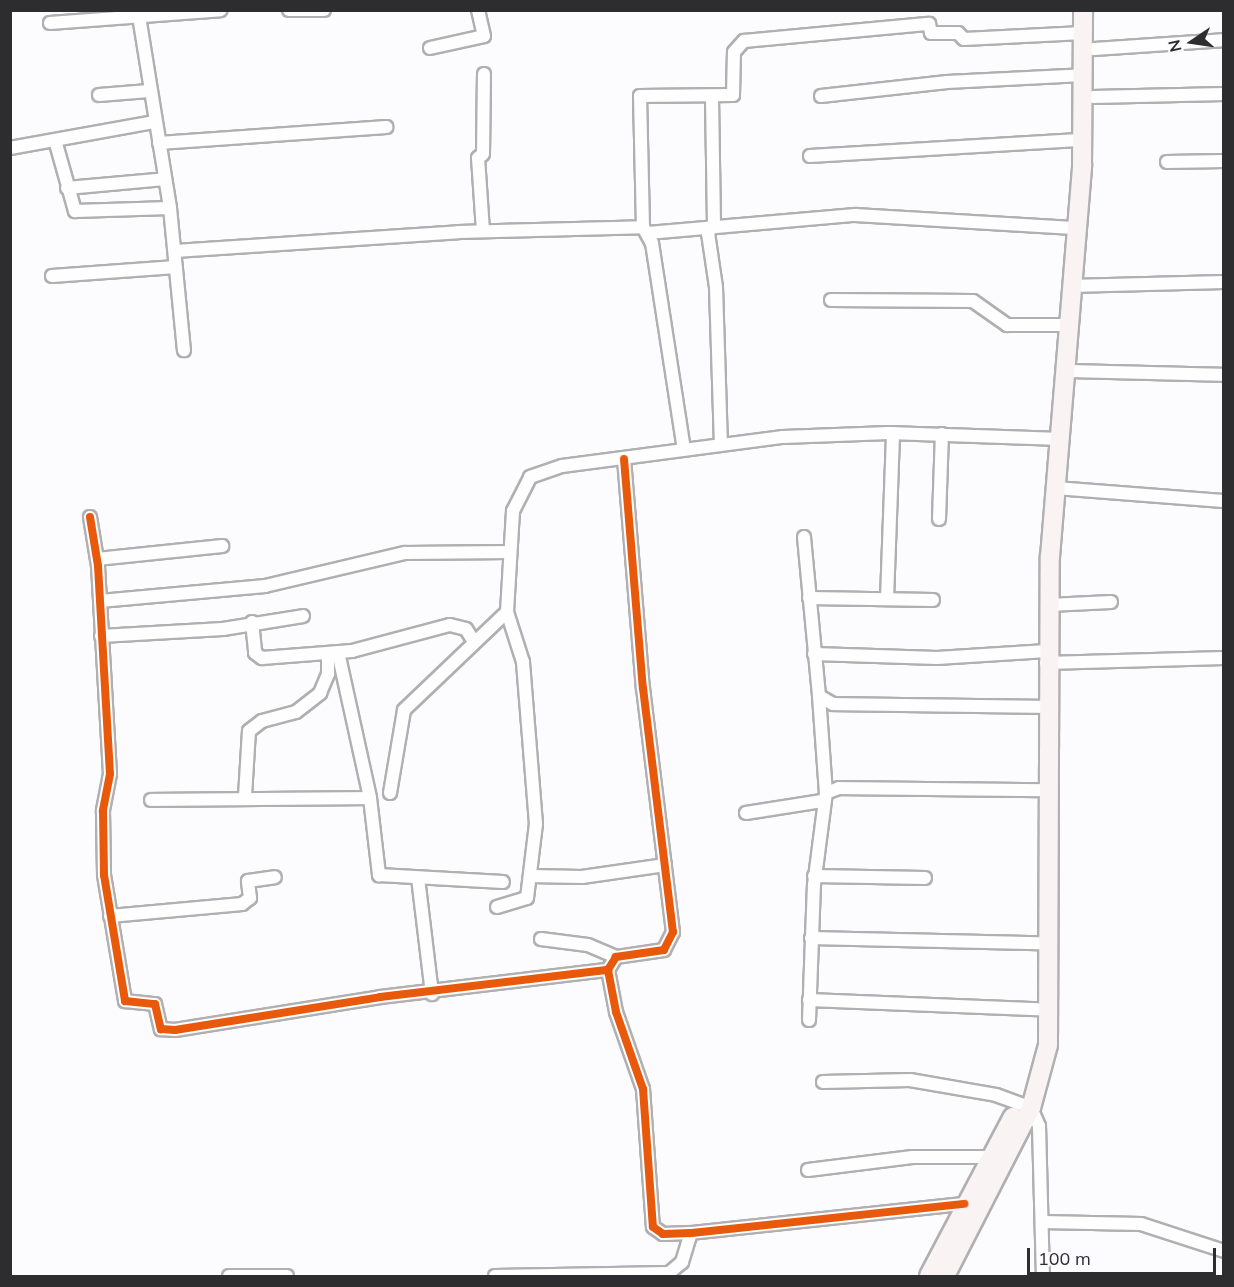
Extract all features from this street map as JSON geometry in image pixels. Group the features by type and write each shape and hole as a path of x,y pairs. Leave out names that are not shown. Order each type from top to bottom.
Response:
{"main road":[{"path":"1082,164 1078,140 1083,75 1083,10"},
{"path":"929,1276 964,1204 991,1157 1026,1105 1036,1064 1040,943 1040,790 1047,737 1048,605 1074,228 1082,164 1090,144 1093,98 1093,10"},
{"path":"945,1276 1026,1105 1048,1045 1052,756 1047,737"}],"street":[{"path":"50,23 138,14 221,10"},
{"path":"289,10 324,10"},
{"path":"430,48 484,36 478,10"},
{"path":"138,14 170,208 184,350"},
{"path":"684,450 646,230 640,96 712,97 736,91 734,52 754,38 929,24 931,33 958,33 964,39 1083,33"},
{"path":"1093,49 1224,40"},
{"path":"483,231 478,158 483,154 484,74"},
{"path":"821,96 969,80 1083,75"},
{"path":"99,95 150,91"},
{"path":"1093,98 1224,94"},
{"path":"712,97 714,223 708,233 716,287 721,444"},
{"path":"10,148 155,122"},
{"path":"159,142 386,127"},
{"path":"55,140 67,188 80,213 170,208"},
{"path":"810,156 1078,140"},
{"path":"1167,162 1224,161"},
{"path":"67,188 165,179"},
{"path":"175,251 483,231 646,230 714,223 855,215 1074,228"},
{"path":"52,276 176,267"},
{"path":"1070,286 1224,282"},
{"path":"831,300 973,301 1007,325 1067,326"},
{"path":"1065,371 1224,375"},
{"path":"887,599 893,433"},
{"path":"497,907 524,902 530,876 536,792 523,662 507,612 513,511 530,477 562,466 721,444 893,433 1060,439"},
{"path":"939,519 942,434"},
{"path":"541,939 588,945 616,957 669,946 673,932 642,688 624,459"},
{"path":"1055,488 1224,501"},
{"path":"90,517 97,559 110,774 102,826 110,916 123,997 129,1003 155,1004 164,1031 608,970"},
{"path":"804,537 819,696 824,797 814,876 809,1020"},
{"path":"97,559 222,546"},
{"path":"100,601 266,586 405,553 510,552"},
{"path":"809,598 933,600"},
{"path":"1048,605 1111,602"},
{"path":"390,793 404,710 507,612"},
{"path":"101,636 303,616"},
{"path":"252,622 255,653 261,658 333,653 450,625 466,629 474,642"},
{"path":"245,796 249,731 262,721 296,712 320,693 333,653"},
{"path":"333,653 370,798 379,875 503,882"},
{"path":"814,654 937,658 1224,658"},
{"path":"819,696 833,704 1046,707"},
{"path":"746,813 824,797 839,788 1040,790"},
{"path":"151,800 245,796 370,798"},
{"path":"530,876 590,876 665,865"},
{"path":"814,876 925,878"},
{"path":"110,916 242,904 250,898 249,881 275,877"},
{"path":"418,878 432,994"},
{"path":"811,938 1040,943"},
{"path":"616,957 608,970 616,1012 644,1089 653,1227 663,1234 691,1233 964,1204"},
{"path":"809,1000 1038,1009"},
{"path":"823,1082 910,1080 1026,1105 1039,1126 1043,1276"},
{"path":"808,1170 912,1156 991,1157"},
{"path":"1042,1222 1141,1224 1224,1251"},
{"path":"684,1276 682,1262 691,1233"},
{"path":"495,1276 669,1273 682,1262"},
{"path":"230,1276 288,1276"}],"cycle path":[{"path":"624,459 643,688 673,932 664,950 616,957 608,970 616,1012 643,1089 653,1227 663,1234 691,1233 964,1204"},
{"path":"90,517 98,566 110,774 103,811 104,875 125,1001 155,1004 161,1029 175,1030 380,997 608,970"}]}
